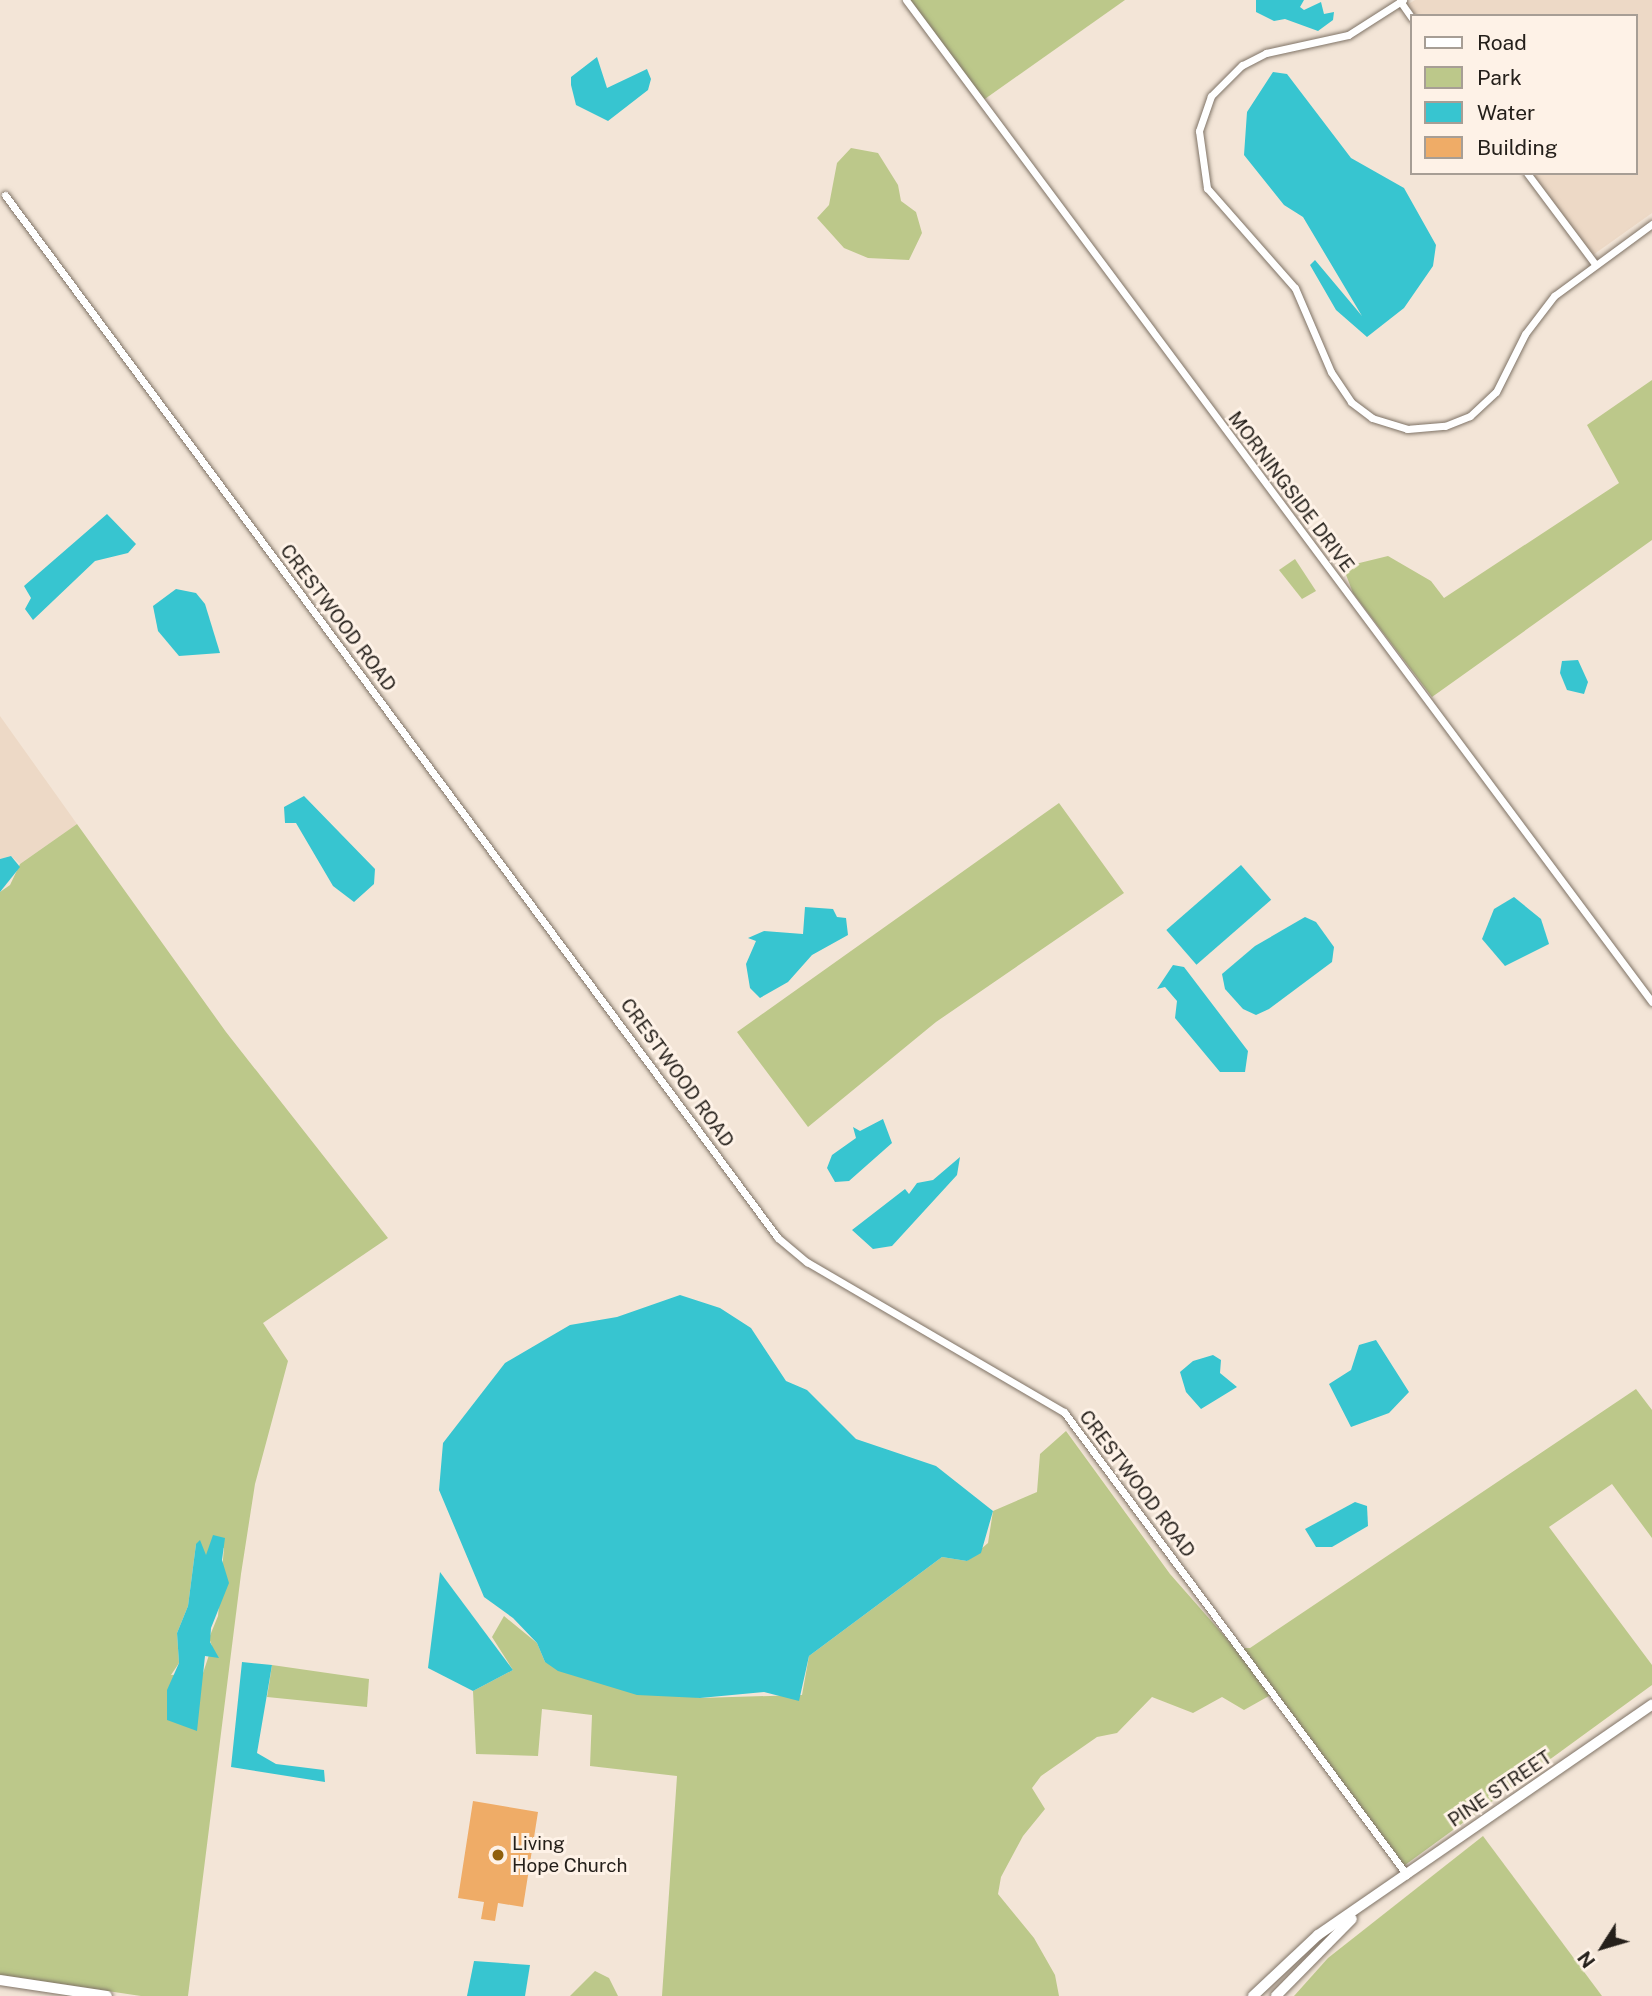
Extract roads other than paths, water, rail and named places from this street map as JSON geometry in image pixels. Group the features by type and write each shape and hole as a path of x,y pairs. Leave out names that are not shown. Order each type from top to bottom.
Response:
{"main road":[{"name":"PINE STREET","path":"1253,1996 1304,1945 1652,1705"},
{"name":"PINE STREET","path":"1276,1996 1369,1902"},
{"path":"0,1980 107,1996"}],"street":[{"name":"MORNINGSIDE DRIVE","path":"906,0 1652,1002"},
{"path":"1401,1 1348,35 1266,53 1242,65 1211,96 1199,131 1207,188 1295,288 1343,392 1362,411 1396,427 1433,429 1459,422 1496,392 1546,306 1595,264 1652,224"},
{"path":"1528,175 1595,264"},
{"name":"CRESTWOOD ROAD","path":"5,195 778,1238 807,1262 1064,1412 1407,1875"}],"water":[{"path":"1256,0 1304,0 1300,7 1304,10 1321,2 1324,14 1334,12 1333,20 1318,31 1285,19 1274,21 1256,12"},
{"path":"597,57 607,88 647,69 651,79 648,90 608,121 576,105 571,85 571,77"},
{"path":"1273,72 1287,74 1351,158 1404,188 1436,245 1433,266 1404,308 1367,337 1336,310 1310,265 1315,260 1362,316 1303,217 1284,205 1244,155 1247,112"},
{"path":"107,514 136,544 128,553 95,561 33,620 25,609 31,598 24,586"},
{"path":"176,589 196,593 205,604 220,653 179,656 158,631 153,606"},
{"path":"1578,660 1588,682 1584,694 1567,690 1560,673 1562,661"},
{"path":"304,796 375,869 374,884 354,902 333,886 296,823 285,823 284,807"},
{"path":"11,856 20,867 0,892 0,859"},
{"path":"1241,865 1271,900 1196,965 1166,930"},
{"path":"1514,897 1541,919 1549,944 1505,966 1482,939 1494,909"},
{"path":"805,907 833,909 837,917 846,918 848,935 812,955 788,982 760,998 750,988 746,964 756,941 748,938 764,931 803,934"},
{"path":"1305,917 1316,922 1334,947 1332,962 1269,1009 1256,1015 1243,1009 1225,989 1222,974 1255,946"},
{"path":"1173,965 1184,967 1248,1051 1245,1072 1220,1072 1175,1018 1177,1001 1165,987 1157,989"},
{"path":"883,1119 892,1143 849,1181 835,1182 827,1168 832,1155 856,1138 853,1127 860,1131"},
{"path":"960,1157 957,1175 892,1246 873,1249 852,1230 905,1189 909,1194 917,1183 933,1180"},
{"path":"680,1295 720,1308 751,1328 786,1381 807,1390 856,1439 936,1466 993,1511 981,1553 967,1561 942,1557 809,1656 799,1701 764,1692 700,1698 637,1695 558,1671 545,1662 537,1643 513,1618 484,1597 439,1490 443,1443 505,1363 570,1325 617,1317"},
{"path":"1376,1340 1409,1392 1389,1413 1351,1427 1329,1384 1351,1370 1359,1345"},
{"path":"1213,1355 1221,1360 1220,1373 1237,1387 1201,1409 1186,1392 1180,1372 1193,1361"},
{"path":"1355,1502 1367,1506 1368,1526 1332,1547 1316,1547 1305,1529"},
{"path":"213,1535 225,1538 222,1560 229,1583 211,1628 210,1642 219,1658 205,1656 197,1731 167,1720 167,1690 179,1663 177,1633 188,1606 196,1544 200,1540 206,1555"},
{"path":"440,1572 513,1670 473,1691 428,1668"},
{"path":"242,1662 272,1665 257,1753 276,1764 324,1770 325,1782 231,1767"},
{"path":"474,1961 530,1965 525,1996 467,1996"}],"place":[{"name":"Living Hope Church","path":"498,1855"}]}
